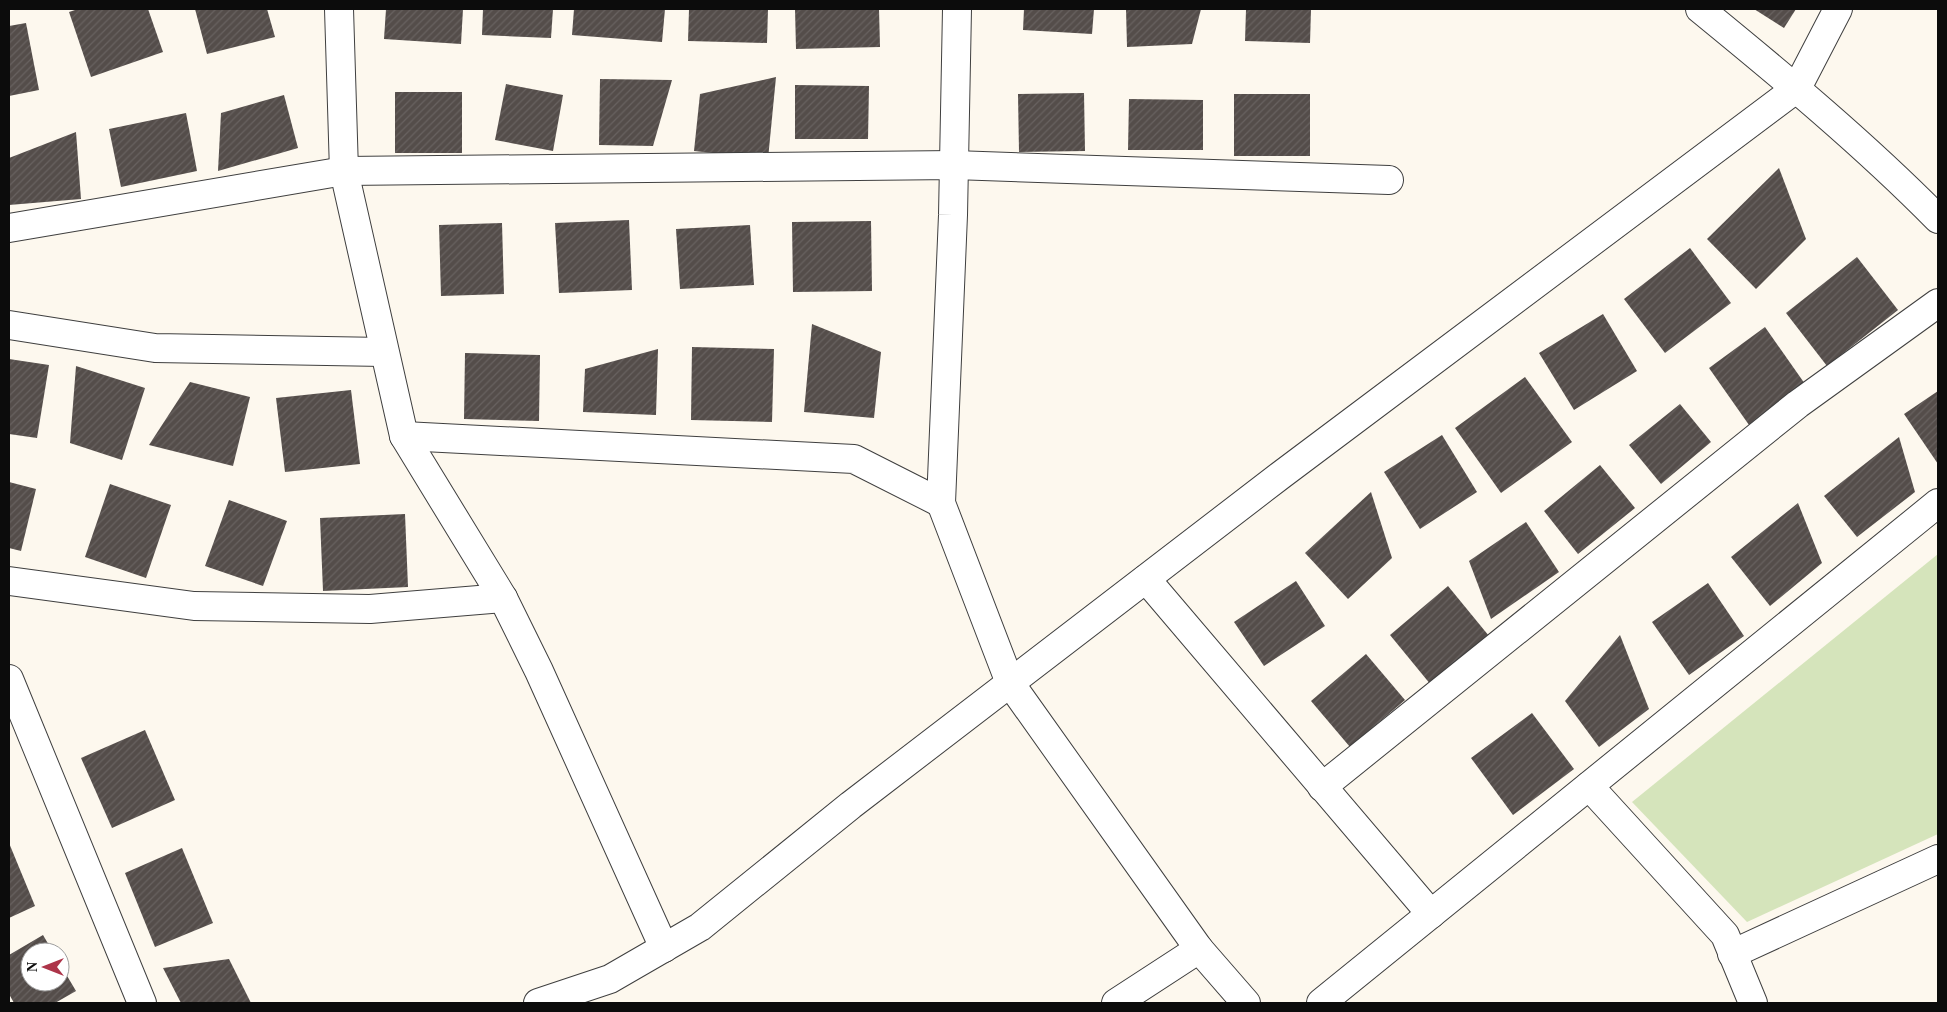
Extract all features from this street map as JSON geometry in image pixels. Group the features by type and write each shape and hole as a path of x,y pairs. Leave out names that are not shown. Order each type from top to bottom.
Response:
{"street":[{"path":"339,9 344,170 404,436 503,598 539,671 664,948"},
{"path":"957,9 954,165 941,503 1010,684 1200,949 1246,1003"},
{"path":"1700,9 1797,88 1900,180 1938,219"},
{"path":"538,1003 610,979 700,927 851,805 1289,469 1797,88 1838,9"},
{"path":"9,228 344,170 954,165 1389,180"},
{"path":"1322,787 1798,404 1938,303"},
{"path":"9,325 155,348 384,352"},
{"path":"404,436 854,459 941,503"},
{"path":"1321,1003 1938,503"},
{"path":"1146,579 1431,914"},
{"path":"9,580 194,606 370,609 503,598"},
{"path":"9,679 142,1003"},
{"path":"1589,786 1724,935 1753,1003"},
{"path":"1732,954 1938,859"},
{"path":"1116,1003 1200,949"}],"green space":[{"path":"1938,554 1938,834 1747,922 1632,802"}],"building":[{"path":"78,9 148,9 163,52 91,77 69,12"},
{"path":"195,9 267,9 275,37 207,54"},
{"path":"386,9 463,9 461,44 384,39"},
{"path":"483,9 553,9 551,38 482,35"},
{"path":"574,9 665,9 662,42 572,35"},
{"path":"689,9 768,9 767,43 688,41"},
{"path":"795,9 879,9 880,47 796,49"},
{"path":"1024,9 1094,9 1092,34 1023,30"},
{"path":"1126,9 1201,9 1192,44 1127,47"},
{"path":"1246,9 1311,9 1310,43 1245,41"},
{"path":"1754,9 1796,9 1784,28"},
{"path":"26,23 39,90 9,96 9,26"},
{"path":"776,77 768,159 694,151 700,94"},
{"path":"600,79 672,80 653,146 599,145"},
{"path":"506,84 563,95 553,151 495,140"},
{"path":"795,85 869,86 868,139 795,139"},
{"path":"395,92 462,92 462,153 395,153"},
{"path":"1084,93 1085,151 1019,152 1018,94"},
{"path":"1234,94 1310,94 1310,156 1234,156"},
{"path":"284,95 298,148 218,171 221,113"},
{"path":"1129,99 1203,100 1203,150 1128,150"},
{"path":"186,113 197,171 121,187 109,129"},
{"path":"76,132 81,199 9,205 9,158"},
{"path":"1779,168 1806,239 1756,289 1707,239"},
{"path":"629,220 632,290 559,293 555,223"},
{"path":"871,221 872,291 793,292 792,222"},
{"path":"502,223 504,294 441,296 439,225"},
{"path":"750,225 754,285 680,289 676,229"},
{"path":"1690,248 1731,303 1665,353 1624,299"},
{"path":"1857,257 1898,310 1827,366 1786,313"},
{"path":"1603,314 1637,371 1574,410 1539,353"},
{"path":"812,324 881,352 874,418 804,412"},
{"path":"1765,327 1805,384 1749,425 1709,368"},
{"path":"692,347 774,349 772,422 691,420"},
{"path":"658,349 656,415 583,412 585,369"},
{"path":"465,353 540,355 539,421 464,419"},
{"path":"9,359 49,365 37,438 9,434"},
{"path":"76,366 145,388 122,460 70,443"},
{"path":"1525,377 1572,442 1501,493 1455,428"},
{"path":"190,382 250,397 233,466 149,445"},
{"path":"351,390 360,464 285,472 276,398"},
{"path":"1938,391 1938,464 1904,414"},
{"path":"1680,404 1711,442 1661,484 1629,445"},
{"path":"1442,435 1477,492 1420,529 1384,472"},
{"path":"1899,437 1915,492 1857,537 1824,496"},
{"path":"1600,465 1635,508 1578,554 1544,511"},
{"path":"9,482 36,489 21,551 9,548"},
{"path":"110,484 171,505 146,578 85,557"},
{"path":"1371,492 1392,558 1348,599 1305,553"},
{"path":"229,500 287,521 263,586 205,566"},
{"path":"1798,503 1822,563 1770,606 1731,557"},
{"path":"405,514 408,587 323,591 320,518"},
{"path":"1526,522 1559,572 1491,619 1469,561"},
{"path":"1296,581 1325,626 1264,666 1234,622"},
{"path":"1708,583 1744,636 1689,675 1652,622"},
{"path":"1448,586 1489,636 1431,685 1390,635"},
{"path":"1620,635 1649,709 1599,747 1565,701"},
{"path":"1366,654 1405,700 1350,747 1311,701"},
{"path":"1532,713 1574,769 1513,815 1471,758"},
{"path":"145,730 175,800 112,828 81,758"},
{"path":"9,843 35,906 9,918"},
{"path":"182,848 213,923 155,947 125,873"},
{"path":"43,935 47,942 31,942"},
{"path":"20,949 20,992 70,992 70,981 76,991 55,1003 14,1003 9,994 9,955"},
{"path":"229,959 251,1003 181,1003 163,968"}]}
